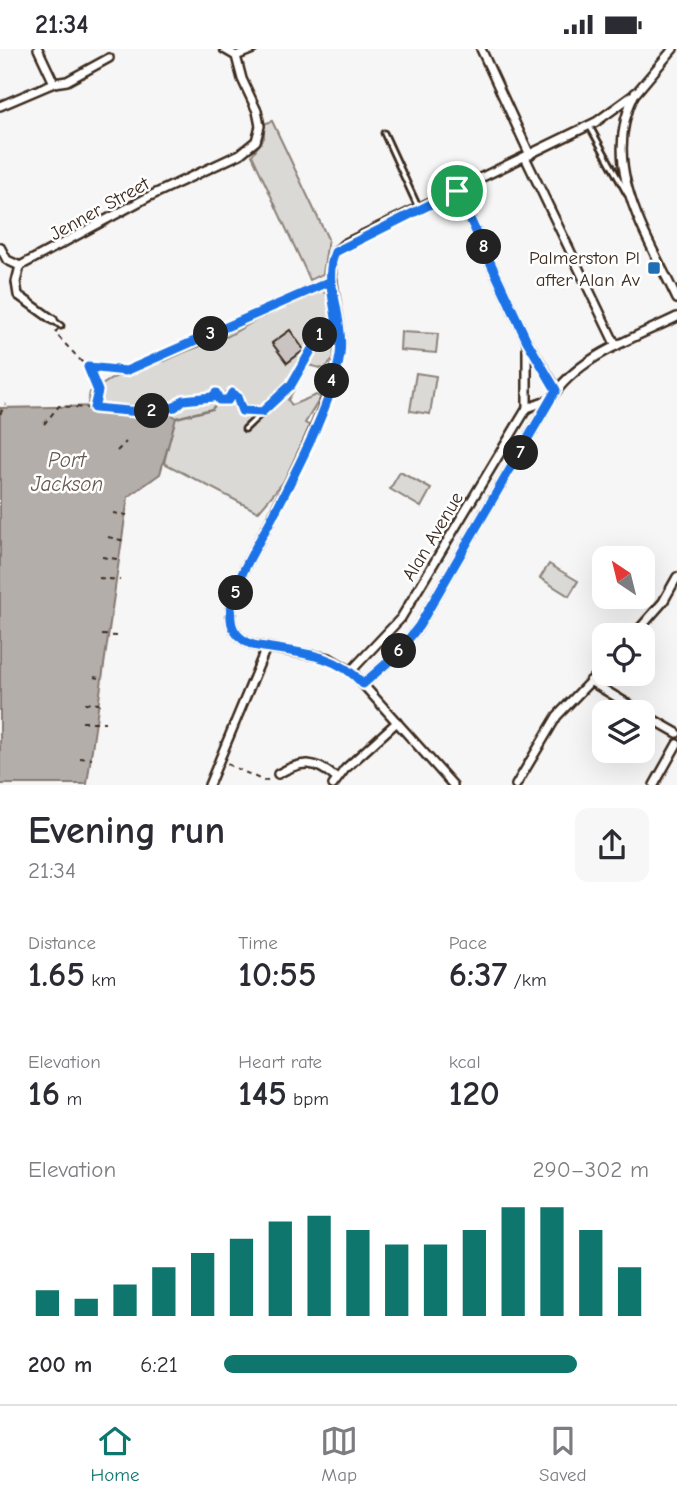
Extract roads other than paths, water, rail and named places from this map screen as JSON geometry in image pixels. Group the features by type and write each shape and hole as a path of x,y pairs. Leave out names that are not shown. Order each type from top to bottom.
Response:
{"street":[{"path":"38,49 54,83"},
{"path":"224,49 236,55 253,49"},
{"path":"481,49 616,346"},
{"path":"673,49 636,93 625,116 620,146 622,172 633,205 677,299"},
{"name":"Jenner Street","path":"20,266 150,196 233,158 256,141 260,126 236,55"},
{"path":"0,106 54,83 67,81 109,58"},
{"path":"453,785 351,670 329,658 266,648 242,640 233,630 230,616 243,572 295,470 333,380 340,353 331,281 331,262 335,252 590,125 636,93"},
{"path":"457,191 527,341 556,390"},
{"path":"0,247 6,260 20,266 16,282 18,295 53,320"},
{"path":"163,356 331,281"},
{"name":"Alan Avenue","path":"363,684 395,656 419,626 556,390 570,374 616,346 677,317"},
{"path":"527,341 527,408 550,400"},
{"name":"Alan Avenue","path":"351,670 401,618 527,408"},
{"path":"645,623 663,602 677,577"},
{"path":"209,785 266,648"},
{"path":"516,785 557,716 590,681 621,700"},
{"path":"655,720 677,733"},
{"path":"278,774 305,762 315,763 334,781 397,722"},
{"path":"654,785 677,744"}],"lane":[{"path":"590,125 633,205"},
{"path":"384,134 419,209"},
{"path":"53,320 61,326"},
{"path":"245,429 291,385 321,333 337,327"},
{"path":"88,367 126,371 163,356"}],"water":[{"name":"Port Jackson","path":"161,405 176,418 160,474 128,497 87,784 0,784 0,408"}],"waterway":[{"path":"176,418 212,409 226,392"}],"place":[{"name":"Palmerston Pl after Alan Av","path":"654,268"}]}
